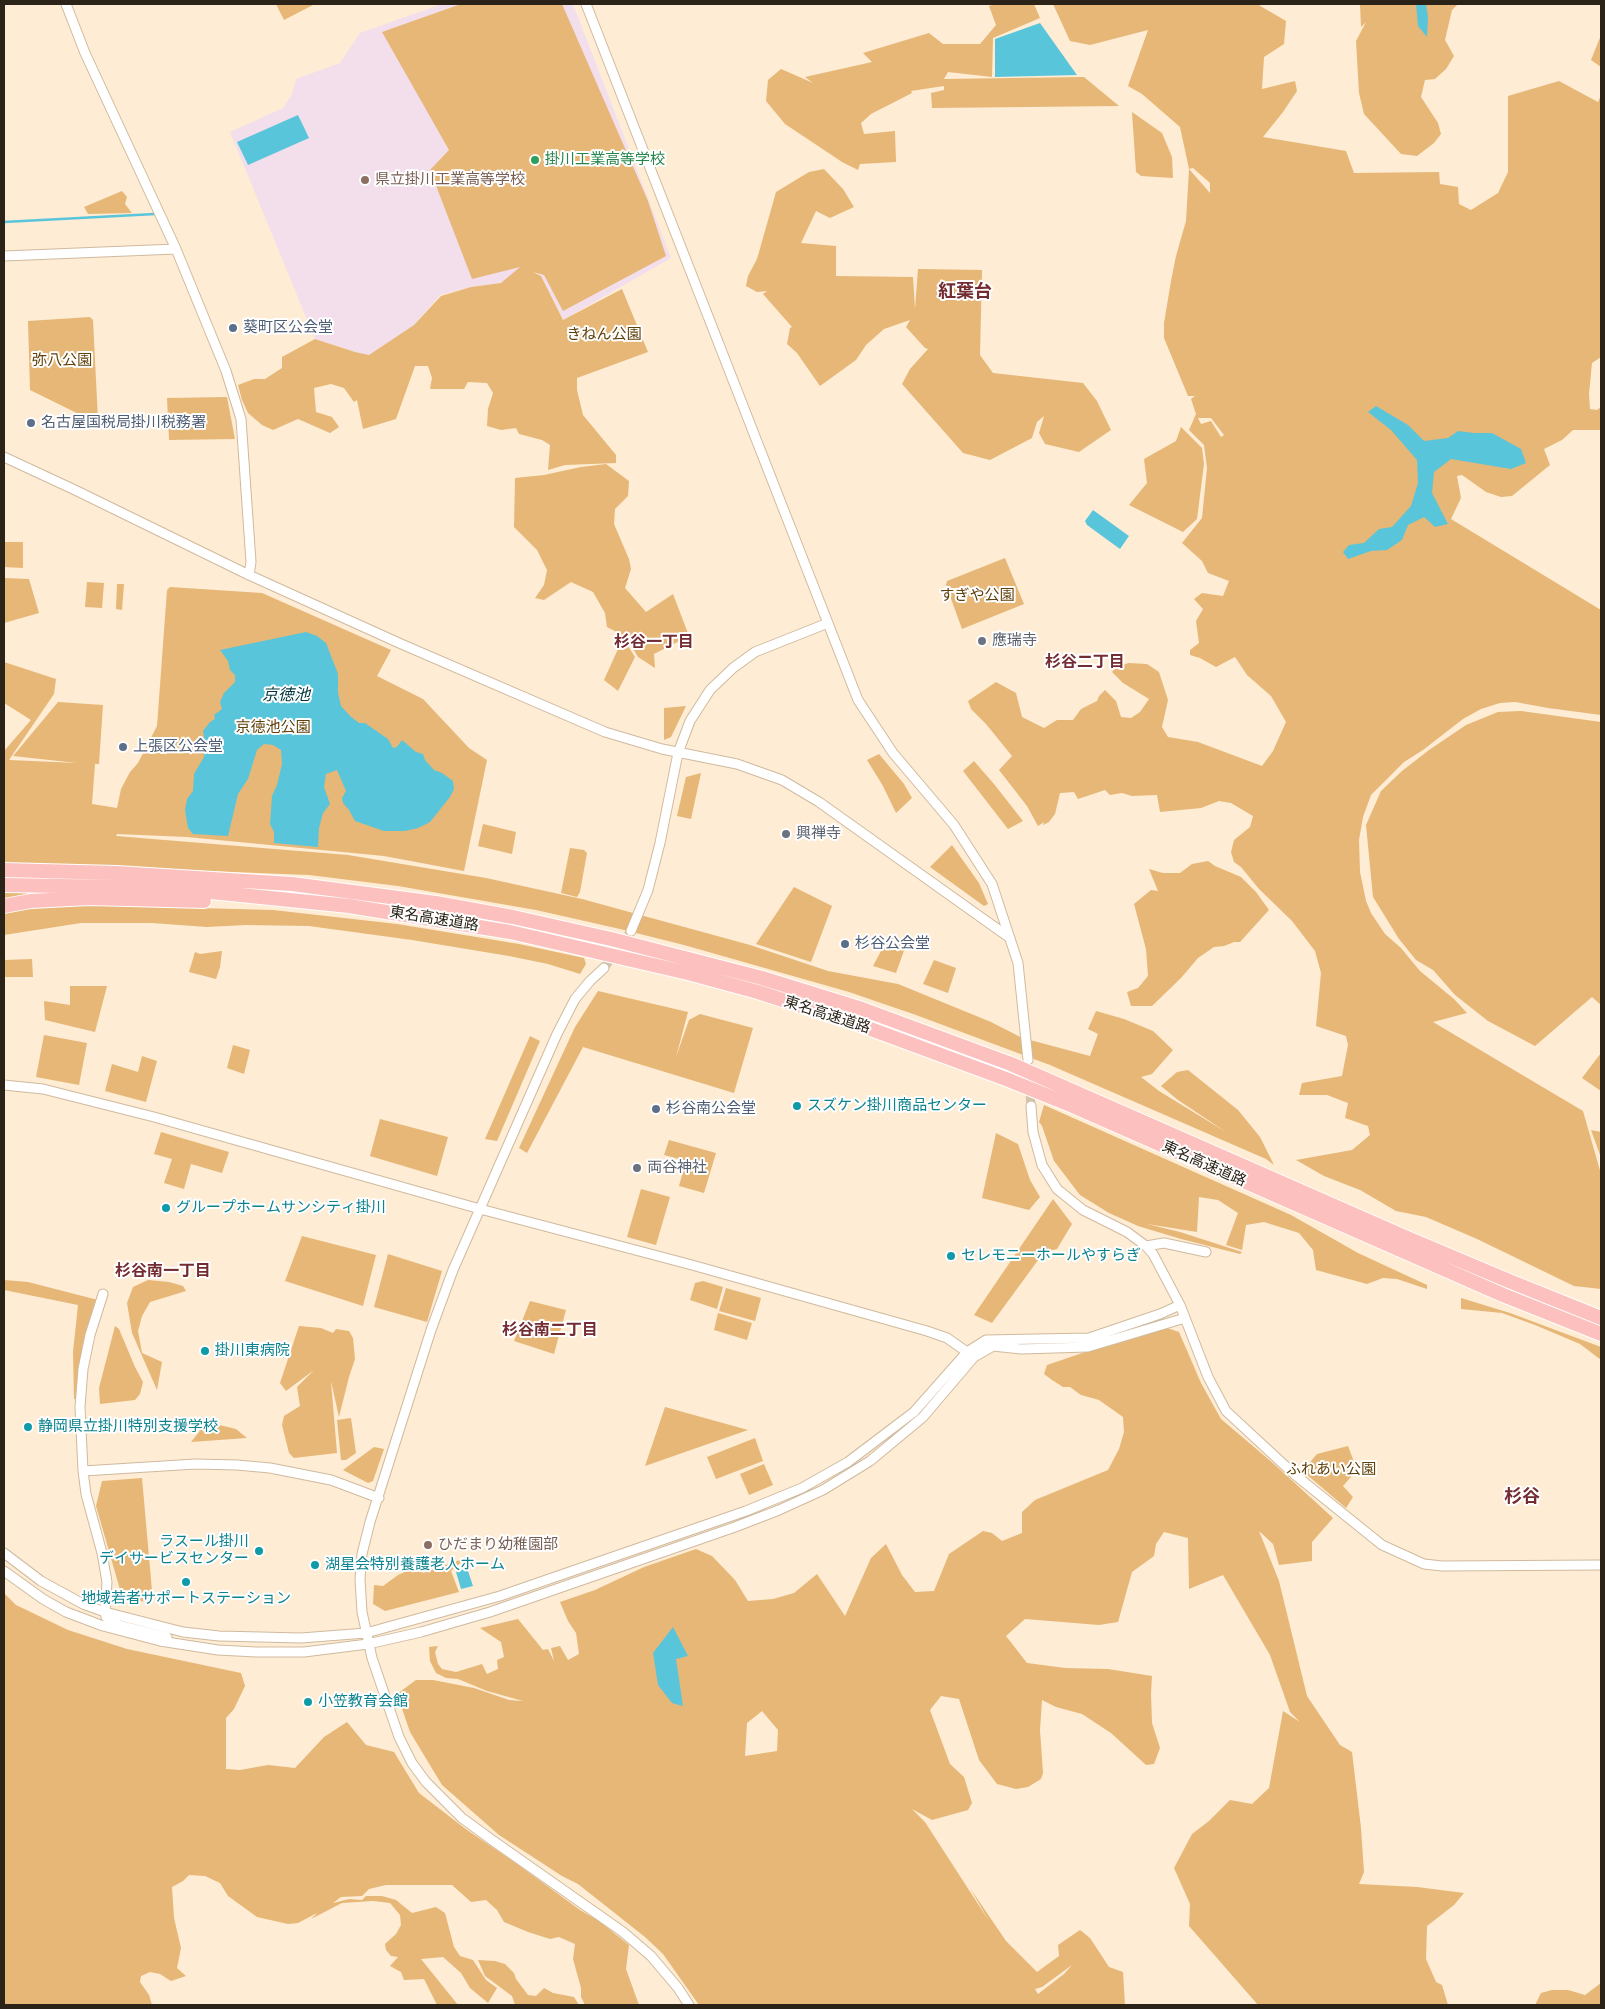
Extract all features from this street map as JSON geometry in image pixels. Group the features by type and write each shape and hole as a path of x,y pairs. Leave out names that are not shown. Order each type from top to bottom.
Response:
{"highway":[{"name":"東名高速道路","path":"4,870 117,873 292,884 436,903 513,917 611,939 762,978 862,1009 1011,1064 1424,1245 1601,1318"},
{"name":"東名高速道路","path":"4,885 117,887 201,892 350,906 501,931 607,953 749,990 857,1024 939,1053 1064,1103 1435,1266 1601,1334"},
{"path":"4,906 31,901 89,898 350,906"}],"street":[{"path":"66,4 85,53 176,249 226,371 241,419 251,562 249,576"},
{"path":"586,4 858,700 893,753 954,824 992,884 1018,963 1028,1060"},
{"path":"4,256 176,249"},
{"path":"4,457 249,576 605,732 678,753 736,764 782,780 876,841 1011,938"},
{"path":"630,931 648,890 678,753 690,721 710,690 733,668 755,652 828,623"},
{"path":"604,968 575,999 453,1270 431,1330 370,1522 362,1554 360,1579 362,1612 368,1644 399,1737 412,1763 426,1782 456,1812 492,1840 592,1908 623,1932 651,1956 678,1988 689,2005"},
{"path":"4,1085 43,1089 154,1117 480,1209 927,1330 947,1338 967,1352"},
{"path":"1031,1106 1033,1132 1042,1165 1057,1189 1083,1210 1127,1232 1146,1246 1153,1254 1180,1305 1208,1377 1226,1411 1294,1474 1382,1545 1424,1564 1442,1566 1601,1565"},
{"path":"1146,1246 1164,1242 1206,1252"},
{"path":"103,1294 90,1335 83,1369 80,1407 86,1494 102,1553 107,1582 105,1612 110,1622 197,1647"},
{"path":"4,1553 41,1581 83,1604 105,1612 183,1632 219,1636 301,1638 366,1633 500,1596 746,1511 802,1488 848,1462 914,1412 967,1352 986,1340 1089,1338 1160,1314 1180,1305"},
{"path":"4,1571 43,1599 83,1619 134,1635 197,1647 247,1652 323,1650 368,1644 421,1632 490,1612 735,1527 824,1490 870,1461 923,1417 974,1357 992,1346 1021,1349 1088,1347 1185,1318"},
{"path":"83,1470 196,1464 237,1464 270,1468 331,1480 379,1498"},
{"path":"83,1619 97,1618 105,1612"}],"shaded area":[{"path":"442,4 573,4 671,258 563,320 541,276 530,269 501,283 471,287 440,295 414,325 369,355 358,353 315,339 230,132 283,108 292,94 296,79 340,63 360,33"}],"green space":[{"path":"276,4 315,4 284,20"},
{"name":"きねん公園","path":"461,4 562,4 648,201 666,256 563,311 544,275 533,272 541,276 563,320 622,289 648,352 577,378 577,390 583,415 616,455 616,463 565,465 548,470 550,445 542,440 519,434 516,428 501,430 487,426 488,409 493,393 487,383 468,382 464,389 430,389 432,378 428,366 415,366 396,419 363,429 357,400 354,402 344,388 331,384 314,388 316,412 332,417 339,427 330,433 298,419 273,430 262,425 248,413 242,400 238,385 254,379 265,379 282,368 282,357 315,339 369,355 414,325 441,296 471,287 501,283 520,267 472,279 430,170 449,150 382,32"},
{"path":"995,4 1034,4 1040,18 993,38 992,77 948,72 944,79 1084,77 1119,106 932,108 931,93 944,90 944,86 911,91 912,93 871,114 861,123 864,134 895,131 896,162 860,164 858,170 842,162 785,124 766,101 768,80 781,69 813,83 805,77 872,62 863,53 929,33 943,44 980,44 996,25 989,6"},
{"path":"1053,4 1257,4 1286,21 1284,44 1264,57 1262,89 1295,81 1297,91 1263,137 1346,151 1354,173 1439,172 1440,184 1458,187 1459,204 1471,210 1498,193 1508,172 1508,96 1559,81 1598,102 1601,95 1601,357 1592,363 1589,394 1590,409 1597,410 1601,407 1601,430 1573,430 1562,440 1544,449 1550,465 1512,496 1501,497 1486,492 1462,475 1457,476 1461,498 1451,519 1601,610 1601,715 1515,702 1500,703 1481,709 1463,719 1404,762 1371,795 1363,817 1359,840 1360,872 1366,901 1371,913 1385,934 1401,948 1420,971 1454,999 1467,1013 1433,1022 1583,1111 1601,1174 1601,1289 1574,1286 1477,1239 1426,1217 1396,1211 1360,1190 1324,1176 1296,1160 1352,1150 1370,1135 1368,1126 1345,1118 1348,1103 1327,1095 1299,1095 1302,1083 1342,1076 1348,1045 1346,1036 1316,1026 1321,973 1315,951 1292,921 1234,862 1231,852 1234,840 1250,827 1253,816 1231,803 1219,801 1201,808 1160,812 1157,795 1132,796 1122,793 1110,795 1105,790 1078,799 1074,792 1060,793 1055,814 1049,822 1043,825 1044,822 1038,826 1027,806 999,770 1012,756 971,709 968,701 996,682 1016,693 1022,717 1044,728 1057,720 1073,720 1081,709 1097,701 1105,690 1116,701 1121,717 1131,718 1140,712 1149,699 1123,683 1112,672 1117,666 1129,663 1147,664 1159,672 1168,700 1162,727 1168,737 1198,742 1262,766 1273,751 1286,722 1271,696 1247,675 1235,657 1216,667 1190,655 1190,650 1199,643 1196,621 1203,609 1194,599 1202,593 1223,596 1229,581 1208,573 1202,561 1182,543 1202,518 1207,468 1204,445 1189,430 1196,414 1191,399 1195,396 1188,396 1164,338 1164,323 1171,281 1186,221 1189,169 1180,127 1142,94 1128,86 1148,30 1090,45 1070,41","holes":["1193,168 1210,183 1210,193 1189,169","1198,418 1211,418 1224,435 1221,437 1211,421 1201,424"]},
{"path":"1360,4 1458,4 1452,10 1445,40 1454,56 1446,69 1435,79 1425,80 1421,97 1438,123 1441,134 1434,143 1417,156 1401,154 1364,114 1359,93 1356,41 1366,22 1361,27"},
{"path":"1601,35 1601,67 1591,60"},
{"path":"1132,112 1162,133 1172,157 1173,178 1141,176 1136,172"},
{"path":"824,169 843,189 854,207 830,218 816,211 801,243 836,246 836,276 913,277 915,309 918,269 982,270 980,355 993,373 1083,383 1097,401 1111,430 1079,452 1045,444 1039,433 1044,416 1037,422 1032,438 990,460 963,453 902,384 910,369 928,349 906,327 910,320 884,329 866,345 856,360 820,386 797,353 787,344 790,328 792,327 763,294 767,291 757,292 746,286 748,276 757,259 776,192 809,172"},
{"path":"122,191 127,197 125,204 132,213 88,214 84,207"},
{"name":"弥八公園","path":"90,317 93,320 98,420 95,422 30,390 28,321"},
{"path":"227,397 235,439 169,440 167,398"},
{"path":"1181,427 1202,448 1204,464 1197,519 1183,532 1129,505 1147,483 1144,459 1176,441"},
{"path":"606,464 629,481 628,496 615,509 614,524 629,559 631,569 625,588 646,612 673,594 689,636 654,654 655,668 638,657 626,637 607,627 605,613 593,592 571,582 544,600 535,598 544,585 547,570 537,550 514,527 515,478"},
{"path":"4,542 23,542 23,568 4,567"},
{"name":"すぎや公園","path":"1005,558 1024,604 962,629 946,585 947,581"},
{"path":"4,578 29,579 39,613 4,623"},
{"path":"87,582 104,583 102,608 85,607"},
{"path":"117,584 124,584 122,610 116,609"},
{"name":"京徳池公園","path":"170,587 262,593 391,650 377,676 423,699 469,748 487,760 464,871 384,856 187,837 117,834 116,836 348,855 486,878 582,899 750,945 828,971 898,984 991,1022 1032,1043 1030,1040 1090,1056 1098,1034 1088,1029 1096,1011 1124,1019 1153,1031 1173,1050 1152,1074 1141,1077 1159,1091 1226,1132 1178,1100 1161,1086 1177,1072 1188,1070 1238,1110 1260,1137 1274,1165 1266,1159 1050,1065 916,1015 849,992 684,945 620,929 536,910 398,886 309,875 4,863 4,751 31,720 4,703 4,662 56,679 54,694 9,760 77,763 13,756 58,702 103,705 99,764 95,764 92,804 117,808 121,789 130,772 138,763 157,726 167,590"},
{"path":"623,638 635,657 618,691 604,680"},
{"path":"686,706 671,737 664,740 664,708"},
{"path":"1521,711 1601,722 1601,1005 1592,997 1535,1046 1488,1021 1455,995 1433,970 1416,960 1399,939 1373,897 1366,825 1381,791 1402,771 1429,750 1466,725 1498,712"},
{"path":"879,754 904,784 912,798 896,813 883,786 867,760"},
{"path":"974,761 1023,821 1008,829 963,771"},
{"path":"701,773 691,819 677,816 686,777"},
{"path":"483,824 516,832 512,854 478,846"},
{"path":"952,845 979,883 988,904 984,906 930,867"},
{"path":"570,848 584,850 587,853 580,892 577,897 561,893"},
{"path":"1208,861 1241,877 1256,892 1269,910 1240,942 1214,947 1198,958 1181,978 1152,1006 1131,1006 1127,992 1138,988 1148,976 1146,949 1134,904 1151,890 1158,891 1149,869 1163,873 1180,873 1192,864"},
{"path":"794,887 832,906 811,962 756,944"},
{"path":"4,892 39,892 41,908 85,905 273,910 397,924 519,944 584,958 586,964 580,974 548,964 509,956 309,926 246,925 207,927 152,923 81,923 4,935"},
{"path":"889,936 906,945 896,973 873,966"},
{"path":"222,951 216,979 189,972 195,952 200,954"},
{"path":"32,959 33,977 4,977 4,960"},
{"path":"934,960 956,968 948,993 923,984"},
{"path":"70,986 107,986 95,1032 45,1020 44,1001 70,1005"},
{"path":"598,991 688,1012 676,1057 689,1020 700,1014 753,1028 734,1093 583,1047 527,1153 519,1148 575,1027"},
{"path":"44,1035 87,1043 79,1085 36,1077"},
{"path":"530,1036 540,1041 497,1141 485,1139"},
{"path":"233,1045 250,1050 244,1074 227,1068"},
{"path":"1601,1053 1601,1091 1582,1078"},
{"path":"142,1056 157,1061 146,1102 105,1091 112,1064 138,1072"},
{"path":"1044,1105 1291,1215 1358,1253 1427,1285 1427,1289 1397,1279 1383,1278 1367,1284 1316,1270 1313,1250 1299,1233 1264,1222 1246,1225 1242,1250 1226,1245 1238,1213 1218,1200 1199,1197 1197,1232 1147,1224 1180,1232 1242,1252 1240,1254 1138,1226 1109,1213 1080,1195 1054,1161 1039,1122"},
{"path":"380,1119 448,1137 437,1176 370,1156"},
{"path":"1591,1130 1601,1132 1601,1159 1600,1155"},
{"path":"161,1132 229,1152 222,1173 191,1164 184,1189 164,1183 172,1159 154,1154"},
{"path":"996,1133 1018,1144 1030,1180 1040,1197 1029,1210 982,1198"},
{"path":"669,1140 716,1153 704,1193 679,1186 686,1161 664,1155"},
{"path":"641,1189 670,1197 656,1245 627,1237"},
{"path":"1053,1199 1072,1224 1057,1249 1044,1252 992,1323 974,1315"},
{"path":"302,1236 376,1255 363,1306 285,1281"},
{"path":"388,1254 442,1271 427,1322 374,1307"},
{"path":"4,1280 28,1282 98,1300 78,1399 74,1399 73,1352 78,1305 4,1290"},
{"path":"148,1280 169,1282 183,1286 186,1291 150,1302 142,1316 138,1331 142,1353 162,1362 157,1390 132,1333 127,1303 133,1287"},
{"path":"703,1281 723,1287 717,1309 690,1300 695,1283"},
{"path":"726,1288 761,1298 755,1321 719,1311"},
{"path":"1461,1298 1510,1313 1601,1347 1601,1360 1580,1344 1535,1325 1502,1313 1461,1309"},
{"path":"530,1301 566,1310 554,1354 514,1341"},
{"path":"718,1313 752,1323 747,1340 714,1330"},
{"path":"115,1326 119,1329 143,1382 140,1394 135,1400 100,1404 99,1388"},
{"path":"299,1326 321,1328 333,1333 336,1329 349,1331 353,1338 355,1359 339,1417 331,1381 337,1453 294,1458 289,1453 282,1425 284,1416 300,1406 297,1387 314,1370 286,1391 280,1383"},
{"path":"1167,1328 1179,1332 1201,1383 1221,1419 1333,1518 1312,1542 1312,1561 1279,1565 1273,1544 1259,1531 1279,1581 1307,1696 1340,1745 1352,1752 1364,1872 1359,1884 1417,1887 1464,1893 1454,1905 1427,1926 1426,1959 1436,1982 1442,1985 1448,2005 1258,2005 1189,1926 1190,1904 1174,1868 1192,1834 1209,1821 1230,1800 1252,1804 1269,1788 1283,1711 1300,1722 1290,1712 1270,1655 1223,1575 1189,1589 1188,1538 1164,1532 1156,1544 1154,1556 1132,1572 1118,1622 1099,1625 1025,1619 1006,1636 1027,1663 1065,1668 1108,1669 1152,1676 1152,1723 1160,1748 1154,1764 1146,1765 1111,1733 1082,1714 1056,1707 1042,1700 1040,1730 1043,1773 1041,1779 1028,1787 1016,1789 997,1784 979,1760 959,1699 941,1696 930,1710 950,1764 964,1777 972,1803 968,1810 932,1820 912,1809 925,1822 989,1921 970,1888 1006,1941 1037,1972 1059,1956 1058,1945 1080,1930 1090,1938 1109,1967 1123,1972 1125,2005 699,2005 663,1954 645,1937 578,1884 562,1876 499,1835 442,1785 410,1732 397,1694 416,1680 433,1680 474,1688 509,1700 523,1701 487,1691 458,1679 446,1678 436,1673 430,1661 429,1647 438,1646 435,1652 438,1664 442,1669 456,1672 482,1664 487,1674 498,1669 497,1660 504,1657 501,1642 480,1628 518,1619 543,1650 548,1649 554,1661 551,1648 560,1646 568,1660 579,1654 576,1633 568,1621 560,1602 595,1590 644,1567 696,1549 712,1556 735,1580 748,1601 773,1599 794,1593 817,1574 845,1616 871,1558 886,1544 902,1575 915,1592 934,1591 949,1554 983,1531 992,1533 1002,1541 1022,1533 1022,1512 1035,1500 1108,1470 1119,1449 1124,1432 1123,1417 1099,1400 1081,1395 1070,1387 1063,1387 1044,1374 1047,1365 1112,1343","holes":["762,1711 778,1730 777,1751 745,1756 747,1723","1072,1965 1064,1974 1038,1994 1035,1989 1042,1987"]},
{"path":"665,1407 748,1430 645,1466"},
{"path":"351,1418 356,1453 346,1460 341,1460 337,1420"},
{"path":"207,1422 236,1429 247,1438 191,1442"},
{"path":"755,1438 763,1461 716,1479 707,1457"},
{"name":"ふれあい公園","path":"1348,1446 1357,1470 1343,1486 1353,1497 1346,1508 1306,1474 1306,1467 1317,1454"},
{"path":"374,1447 384,1449 373,1481 368,1483 343,1470"},
{"path":"764,1464 773,1485 749,1495 740,1474"},
{"path":"142,1478 153,1602 123,1600 96,1506 102,1481"},
{"path":"464,1560 451,1571 459,1592 385,1611 373,1604 374,1585 383,1586 398,1575 420,1565 423,1573"},
{"path":"4,1593 16,1605 68,1630 127,1649 241,1673 245,1686 234,1709 226,1718 226,1769 240,1770 268,1765 295,1768 324,1737 347,1722 366,1745 394,1752 419,1793 467,1830 580,1910 599,1921 629,1945 626,1969 639,2005 585,2005 581,1997 581,1988 573,1959 575,1944 559,1937 550,1939 504,1922 497,1910 486,1900 471,1902 452,1885 386,1885 369,1889 362,1896 341,1897 333,1903 349,1899 362,1900 366,1896 382,1896 396,1900 412,1913 436,1907 445,1913 454,1947 460,1956 473,1960 486,1980 497,1988 488,2003 470,1988 461,1973 443,1957 421,1959 458,2005 437,2005 424,1979 404,1980 401,1972 390,1966 398,1957 391,1956 386,1950 385,1944 396,1934 401,1925 400,1915 390,1903 373,1901 342,1903 311,1919 317,1913 298,1923 288,1924 257,1917 228,1896 220,1883 205,1876 189,1875 172,1887 174,1918 181,1948 177,1968 186,1976 171,1981 160,1974 150,1972 141,1976 140,1982 149,1995 152,2005 4,2005"},
{"path":"478,1960 495,1961 505,1964 514,1973 516,1979 528,1995 536,1996 544,1988 553,1993 574,1997 579,2005 515,2005 512,1996 485,1976"},
{"path":"1601,1983 1601,2005 1535,2005 1541,1993 1552,1990 1568,1990 1585,1995"}],"water":[{"path":"1416,4 1426,4 1428,17 1427,37 1418,26"},
{"path":"1040,23 1077,75 995,77 995,39"},
{"path":"298,115 309,138 248,165 237,142"},
{"path":"1376,406 1408,425 1424,441 1448,438 1458,431 1492,433 1521,449 1526,463 1511,469 1451,459 1434,472 1432,493 1448,524 1435,527 1424,517 1408,525 1402,540 1387,550 1371,551 1348,559 1343,552 1349,545 1364,543 1379,529 1392,527 1411,506 1418,483 1417,460 1391,430 1368,412"},
{"path":"1093,510 1129,536 1120,549 1087,525 1085,521"},
{"name":"京徳池","path":"306,632 317,636 326,643 338,674 338,693 341,706 359,723 365,723 388,739 393,748 397,747 402,740 416,752 423,754 425,760 434,770 453,781 454,789 450,797 430,822 418,828 405,831 384,831 355,821 343,803 342,798 346,791 337,770 326,774 324,787 330,804 323,813 319,828 318,847 274,843 274,832 270,824 272,796 282,764 281,750 273,745 264,744 257,750 248,779 238,794 228,836 193,834 188,828 185,810 187,799 193,791 194,774 204,757 203,731 215,719 214,715 222,709 220,702 224,693 235,682 235,675 230,670 228,661 220,650"},
{"path":"467,1568 473,1586 461,1589 456,1572"},
{"path":"673,1627 688,1656 676,1659 683,1706 672,1703 658,1685 653,1653"}],"waterway":[{"path":"4,222 155,214"}],"tunnel":[{"path":"604,968 631,931"},
{"path":"1028,1068 1031,1106"}],"place":[{"name":"掛川工業高等学校","path":"535,160"},
{"name":"県立掛川工業高等学校","path":"365,180"},
{"name":"葵町区公会堂","path":"233,328"},
{"name":"名古屋国税局掛川税務署","path":"31,423"},
{"name":"應瑞寺","path":"982,641"},
{"name":"上張区公会堂","path":"123,747"},
{"name":"興禅寺","path":"786,834"},
{"name":"杉谷公会堂","path":"845,944"},
{"name":"スズケン掛川商品センター","path":"797,1106"},
{"name":"杉谷南公会堂","path":"656,1109"},
{"name":"両谷神社","path":"637,1168"},
{"name":"グループホームサンシティ掛川","path":"166,1208"},
{"name":"セレモニーホールやすらぎ","path":"951,1256"},
{"name":"掛川東病院","path":"205,1351"},
{"name":"静岡県立掛川特別支援学校","path":"28,1427"},
{"name":"ひだまり幼稚園部","path":"428,1545"},
{"name":"ラスール掛川 デイサービスセンター","path":"259,1551"},
{"name":"湖星会特別養護老人ホーム","path":"315,1565"},
{"name":"地域若者サポートステーション","path":"186,1582"},
{"name":"小笠教育会館","path":"308,1702"}],"district":[{"name":"紅葉台","path":"965,292"},
{"name":"杉谷一丁目","path":"654,642"},
{"name":"杉谷二丁目","path":"1085,662"},
{"name":"杉谷南一丁目","path":"163,1271"},
{"name":"杉谷南二丁目","path":"550,1330"},
{"name":"杉谷","path":"1522,1497"}]}
